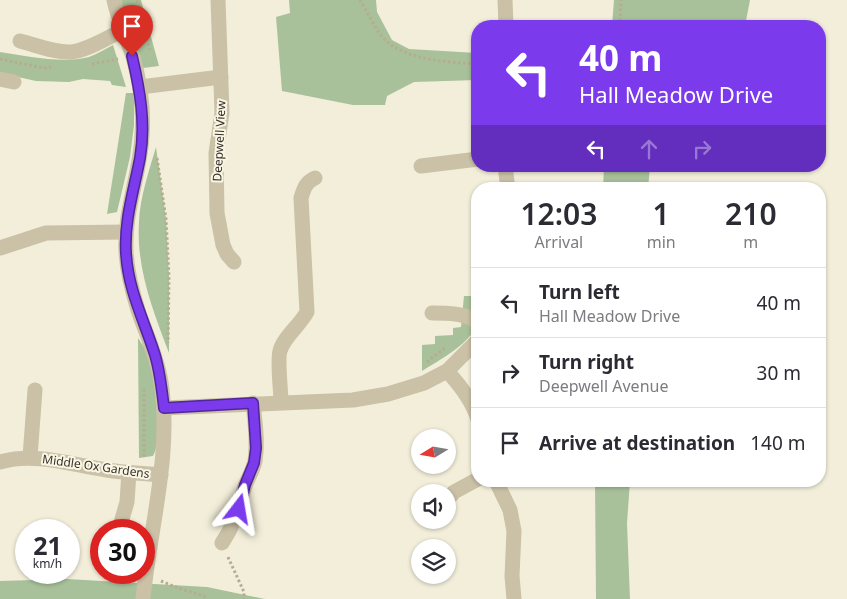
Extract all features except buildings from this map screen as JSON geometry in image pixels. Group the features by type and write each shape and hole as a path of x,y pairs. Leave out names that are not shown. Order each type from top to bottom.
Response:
{"street":[{"path":"114,0 140,87 142,135 140,158 128,208 126,232 127,270 138,311 155,356 161,380 164,431 161,475 154,519"},
{"name":"Deepwell View","path":"218,0 222,113 216,153 217,213 223,245 227,254 234,262"},
{"path":"505,0 506,20"},
{"path":"20,41 58,51 72,52 90,46 123,30"},
{"path":"140,87 221,77"},
{"path":"421,166 471,160"},
{"path":"281,402 280,351 284,342 302,321 307,312 301,198 305,186 309,181 316,178"},
{"path":"0,248 46,233 126,232"},
{"path":"432,313 450,313 471,319"},
{"path":"164,408 353,400 388,394 424,383 447,371 471,347"},
{"path":"447,371 471,404"},
{"name":"Middle Ox Gardens","path":"30,458 35,390"},
{"path":"222,543 234,523 245,485 254,463 256,448 253,403"},
{"name":"Middle Ox Gardens","path":"0,462 13,458 30,458 108,470 161,475"},
{"path":"122,519 136,472"},
{"path":"456,491 471,483"},
{"path":"499,487 510,510 514,531 512,576 514,599"},
{"path":"143,599 145,584"}],"path":[{"path":"137,0 151,57"},
{"path":"360,0 384,39 402,51 422,58 471,63"},
{"path":"620,20 621,0"},
{"path":"157,156 166,219 169,277 169,337 167,346"},
{"path":"420,368 450,344"},
{"path":"136,472 144,458 144,381"},
{"path":"222,543 244,592 244,599"},
{"path":"155,578 204,596 206,599"}],"green space":[{"path":"114,0 141,0 159,66 135,69"},
{"path":"289,0 376,0 377,12 392,40 409,49 471,53 471,80 414,82 387,96 385,105 353,105 282,91 276,17 290,13"},
{"path":"614,0 750,0 746,20 612,20"},
{"path":"113,45 126,87 112,85 110,81 83,79 69,82 36,81 0,73 0,52 44,59 67,60 89,57"},
{"path":"126,93 134,93 134,125 130,157 117,212 107,214"},
{"path":"156,147 166,219 169,277 169,353 147,289 140,256 139,222 141,203"},
{"path":"604,172 649,172 649,182 603,182"},
{"path":"464,296 471,296 471,334 462,344 422,371 422,345 435,344 435,336 453,335 453,328 461,327"},
{"path":"138,338 147,353 151,367 156,393 158,424 156,449 153,456 139,458"},
{"path":"595,487 630,487 627,523 630,599 596,599"},
{"path":"80,580 90,580 90,584 154,584 207,587 265,599 0,599 0,581 15,581 15,584 80,584"}],"route":[{"path":"132,56 140,87 142,135 140,158 128,208 126,232 127,270 138,311 155,356 161,380 164,408 253,403 256,448 254,463 245,485 239,509"}]}
